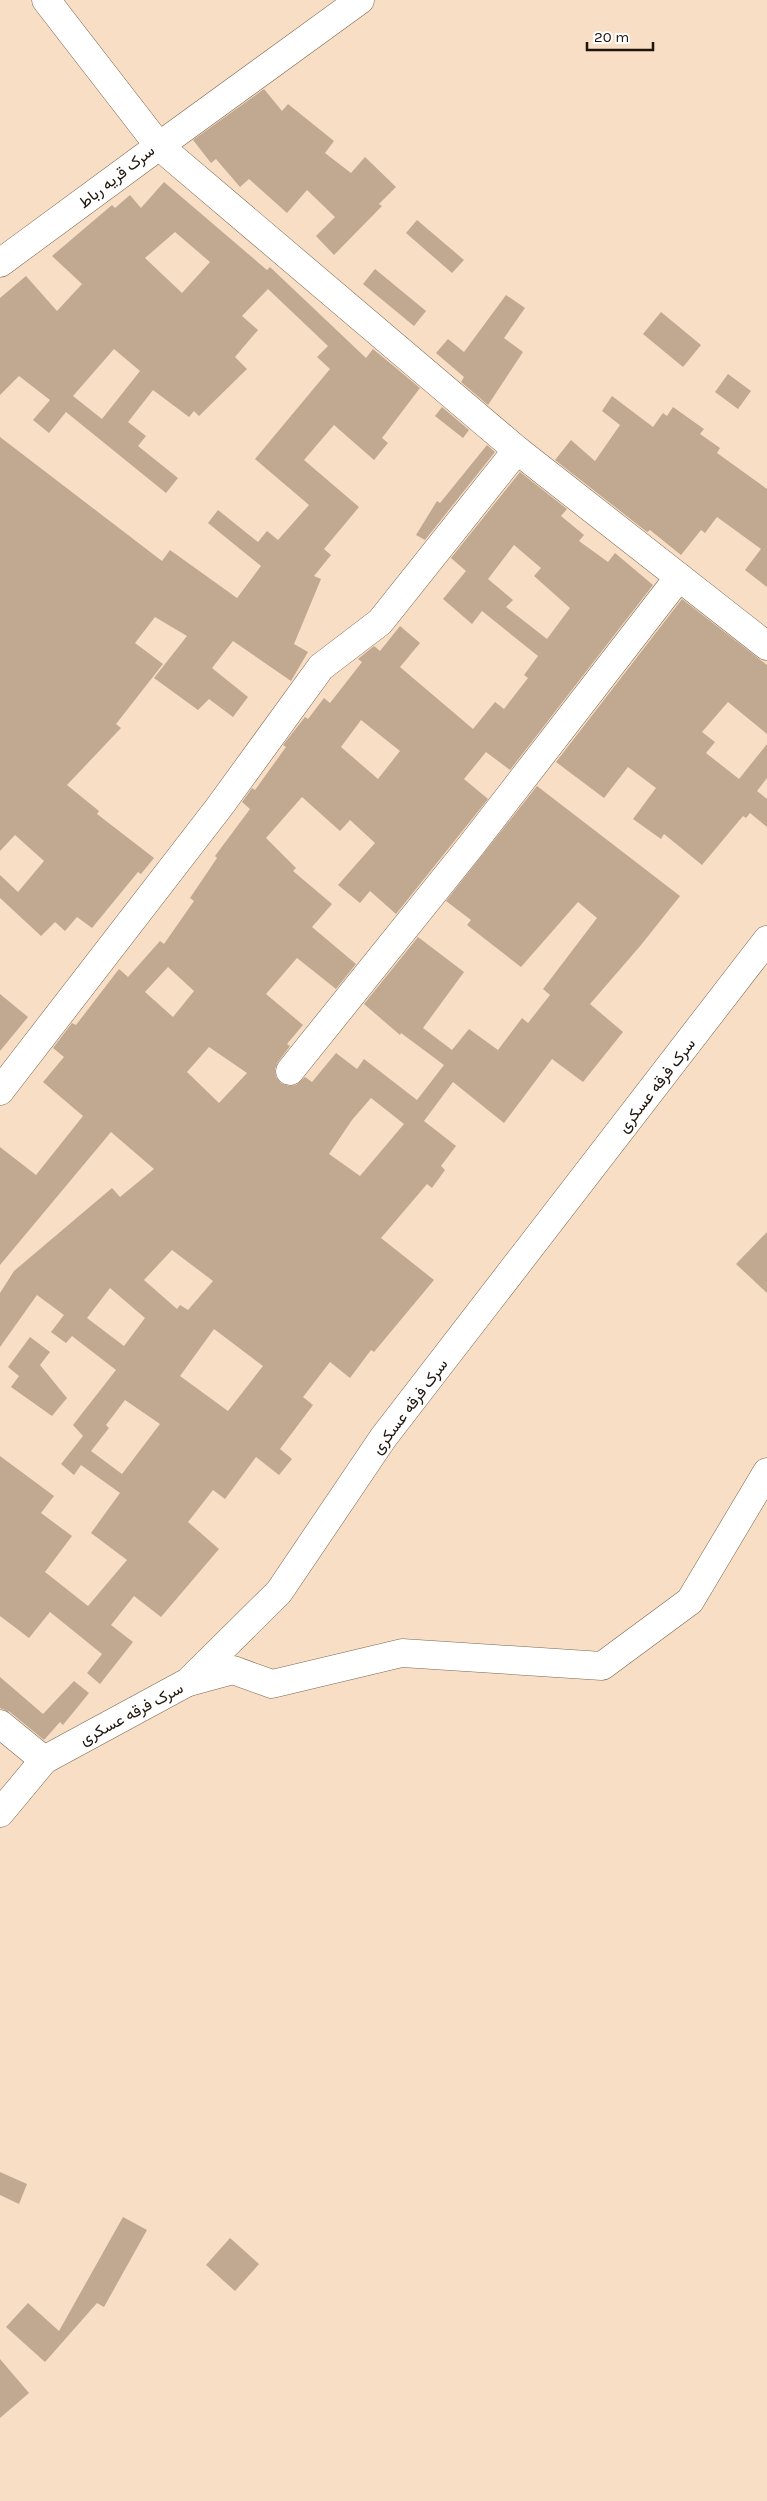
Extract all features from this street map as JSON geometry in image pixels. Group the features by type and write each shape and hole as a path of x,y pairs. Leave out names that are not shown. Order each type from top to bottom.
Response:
{"street":[{"name":"سرک قریه رباط","path":"0,263 159,146 46,0"},
{"path":"360,0 159,146 517,450 767,646"},
{"path":"0,1091 220,806 321,667 380,622 517,450"},
{"path":"290,1071 470,848 679,577"},
{"name":"سرک فرقه عسکری","path":"0,1812 44,1760 188,1682 279,1592 383,1438 767,940"},
{"path":"188,1682 233,1670 272,1684 402,1652 602,1666 690,1601 767,1472"},
{"path":"0,1724 44,1760"}],"building":[{"path":"264,89 282,111 288,104 334,141 325,153 351,173 365,157 396,187 379,204 382,206 334,255 316,236 335,217 307,190 287,213 249,179 240,187 216,159 211,163 193,140"},
{"path":"164,182 267,270 270,267 366,358 373,349 420,388 382,438 388,443 374,460 334,425 304,460 359,507 324,549 331,555 314,576 321,579 294,644 308,652 291,681 233,641 212,668 248,697 233,717 209,699 198,710 154,678 187,636 155,617 135,643 163,664 116,724 121,728 67,785 99,811 97,814 154,858 141,874 138,872 92,928 77,917 65,931 55,922 41,936 0,898 0,875 18,892 44,861 15,835 0,851 0,437 162,561 170,550 237,598 261,566 208,523 218,510 258,542 267,531 278,540 309,505 255,459 330,369 317,357 328,346 268,289 242,316 258,330 235,357 247,369 199,416 194,411 189,417 153,390 128,422 146,436 138,446 178,478 166,493 66,412 49,433 33,420 50,400 19,376 0,395 0,298 26,276 57,311 82,284 52,256 112,205 115,208 130,195 141,208","holes":["175,232 210,262 182,293 145,258","114,349 140,371 102,419 73,396"]},
{"path":"417,220 464,260 452,273 406,233"},
{"path":"375,269 426,311 414,326 363,284"},
{"path":"506,295 525,308 504,338 523,352 488,405 461,382 464,377 436,353 448,339 464,352"},
{"path":"661,312 701,345 683,367 643,334"},
{"path":"728,374 751,391 738,409 715,392"},
{"path":"612,396 653,427 663,413 667,416 673,407 704,429 700,434 720,448 717,453 767,489 767,587 745,570 761,549 717,517 705,533 701,530 681,555 650,530 647,532 555,460 571,440 595,461 620,425 602,411"},
{"path":"442,407 469,430 463,438 435,416"},
{"path":"487,445 495,452 425,540 416,535 437,501 440,503"},
{"path":"520,472 567,509 561,516 584,535 579,541 608,562 615,553 653,585 510,770 486,752 464,779 488,799 396,914 370,891 360,903 338,885 375,843 350,820 340,831 302,797 266,838 296,868 293,871 332,904 312,927 356,964 336,989 297,958 266,994 303,1025 287,1044 290,1046 275,1069 276,1077 281,1083 288,1086 296,1085 305,1077 312,1082 336,1053 357,1069 364,1059 417,1100 444,1065 401,1033 400,1035 364,1004 418,937 464,972 423,1028 452,1050 469,1029 498,1050 522,1018 528,1023 550,995 543,989 597,918 578,902 521,967 467,925 471,920 446,901 537,786 680,896 590,1004 623,1032 583,1082 552,1059 504,1123 453,1082 424,1121 456,1146 441,1166 445,1170 432,1188 427,1184 381,1238 434,1280 374,1352 371,1350 350,1378 330,1362 303,1397 313,1405 280,1449 292,1459 279,1475 256,1457 225,1499 213,1490 188,1522 219,1549 161,1617 134,1596 111,1625 133,1642 100,1684 87,1673 102,1654 50,1612 29,1638 0,1616 0,1456 54,1496 41,1513 72,1536 45,1572 88,1606 127,1560 91,1533 120,1493 81,1465 74,1475 61,1464 83,1436 73,1425 116,1370 72,1336 66,1343 51,1332 64,1315 37,1295 0,1347 0,1293 14,1271 112,1188 120,1197 154,1169 111,1132 0,1265 0,1147 36,1175 83,1116 43,1082 64,1057 53,1048 72,1023 76,1025 119,969 128,977 160,941 164,944 194,901 190,898 217,858 215,856 250,809 242,802 252,788 255,790 286,747 283,745 305,717 308,719 324,698 330,703 362,662 358,659 374,646 380,651 400,626 420,643 400,667 473,729 495,702 504,709 528,678 524,675 538,656 482,611 472,624 443,599 466,571 451,558","holes":["514,545 541,568 534,576 570,608 547,639 506,607 513,600 488,579","361,720 400,751 378,779 341,747","168,967 194,991 173,1017 145,992","209,1047 247,1073 219,1103 187,1072","371,1098 404,1124 360,1176 329,1154 352,1120","172,1250 213,1281 188,1310 180,1305 177,1309 144,1280","110,1288 145,1318 124,1346 87,1318","214,1329 263,1366 228,1411 180,1376","125,1400 160,1424 122,1474 91,1451 109,1428 106,1425"]},
{"path":"682,599 767,665 767,734 728,702 702,732 715,742 706,753 739,779 767,744 767,778 757,791 767,799 767,827 750,813 746,818 743,816 702,865 664,834 661,839 633,819 656,788 628,767 604,798 556,762"},
{"path":"0,994 28,1017 0,1051"},
{"path":"767,1232 767,1293 736,1264"},
{"path":"30,1337 50,1352 40,1365 67,1398 52,1416 11,1387 19,1376 8,1367"},
{"path":"0,1677 43,1714 74,1681 89,1693 63,1725 60,1722 44,1740 10,1712 0,1708"},
{"path":"0,2172 27,2184 19,2204 0,2195"},
{"path":"123,2217 147,2230 104,2307 97,2303 45,2362 6,2327 28,2303 59,2331"},
{"path":"230,2238 259,2264 235,2291 206,2265"},
{"path":"0,2359 29,2393 0,2418"}]}
